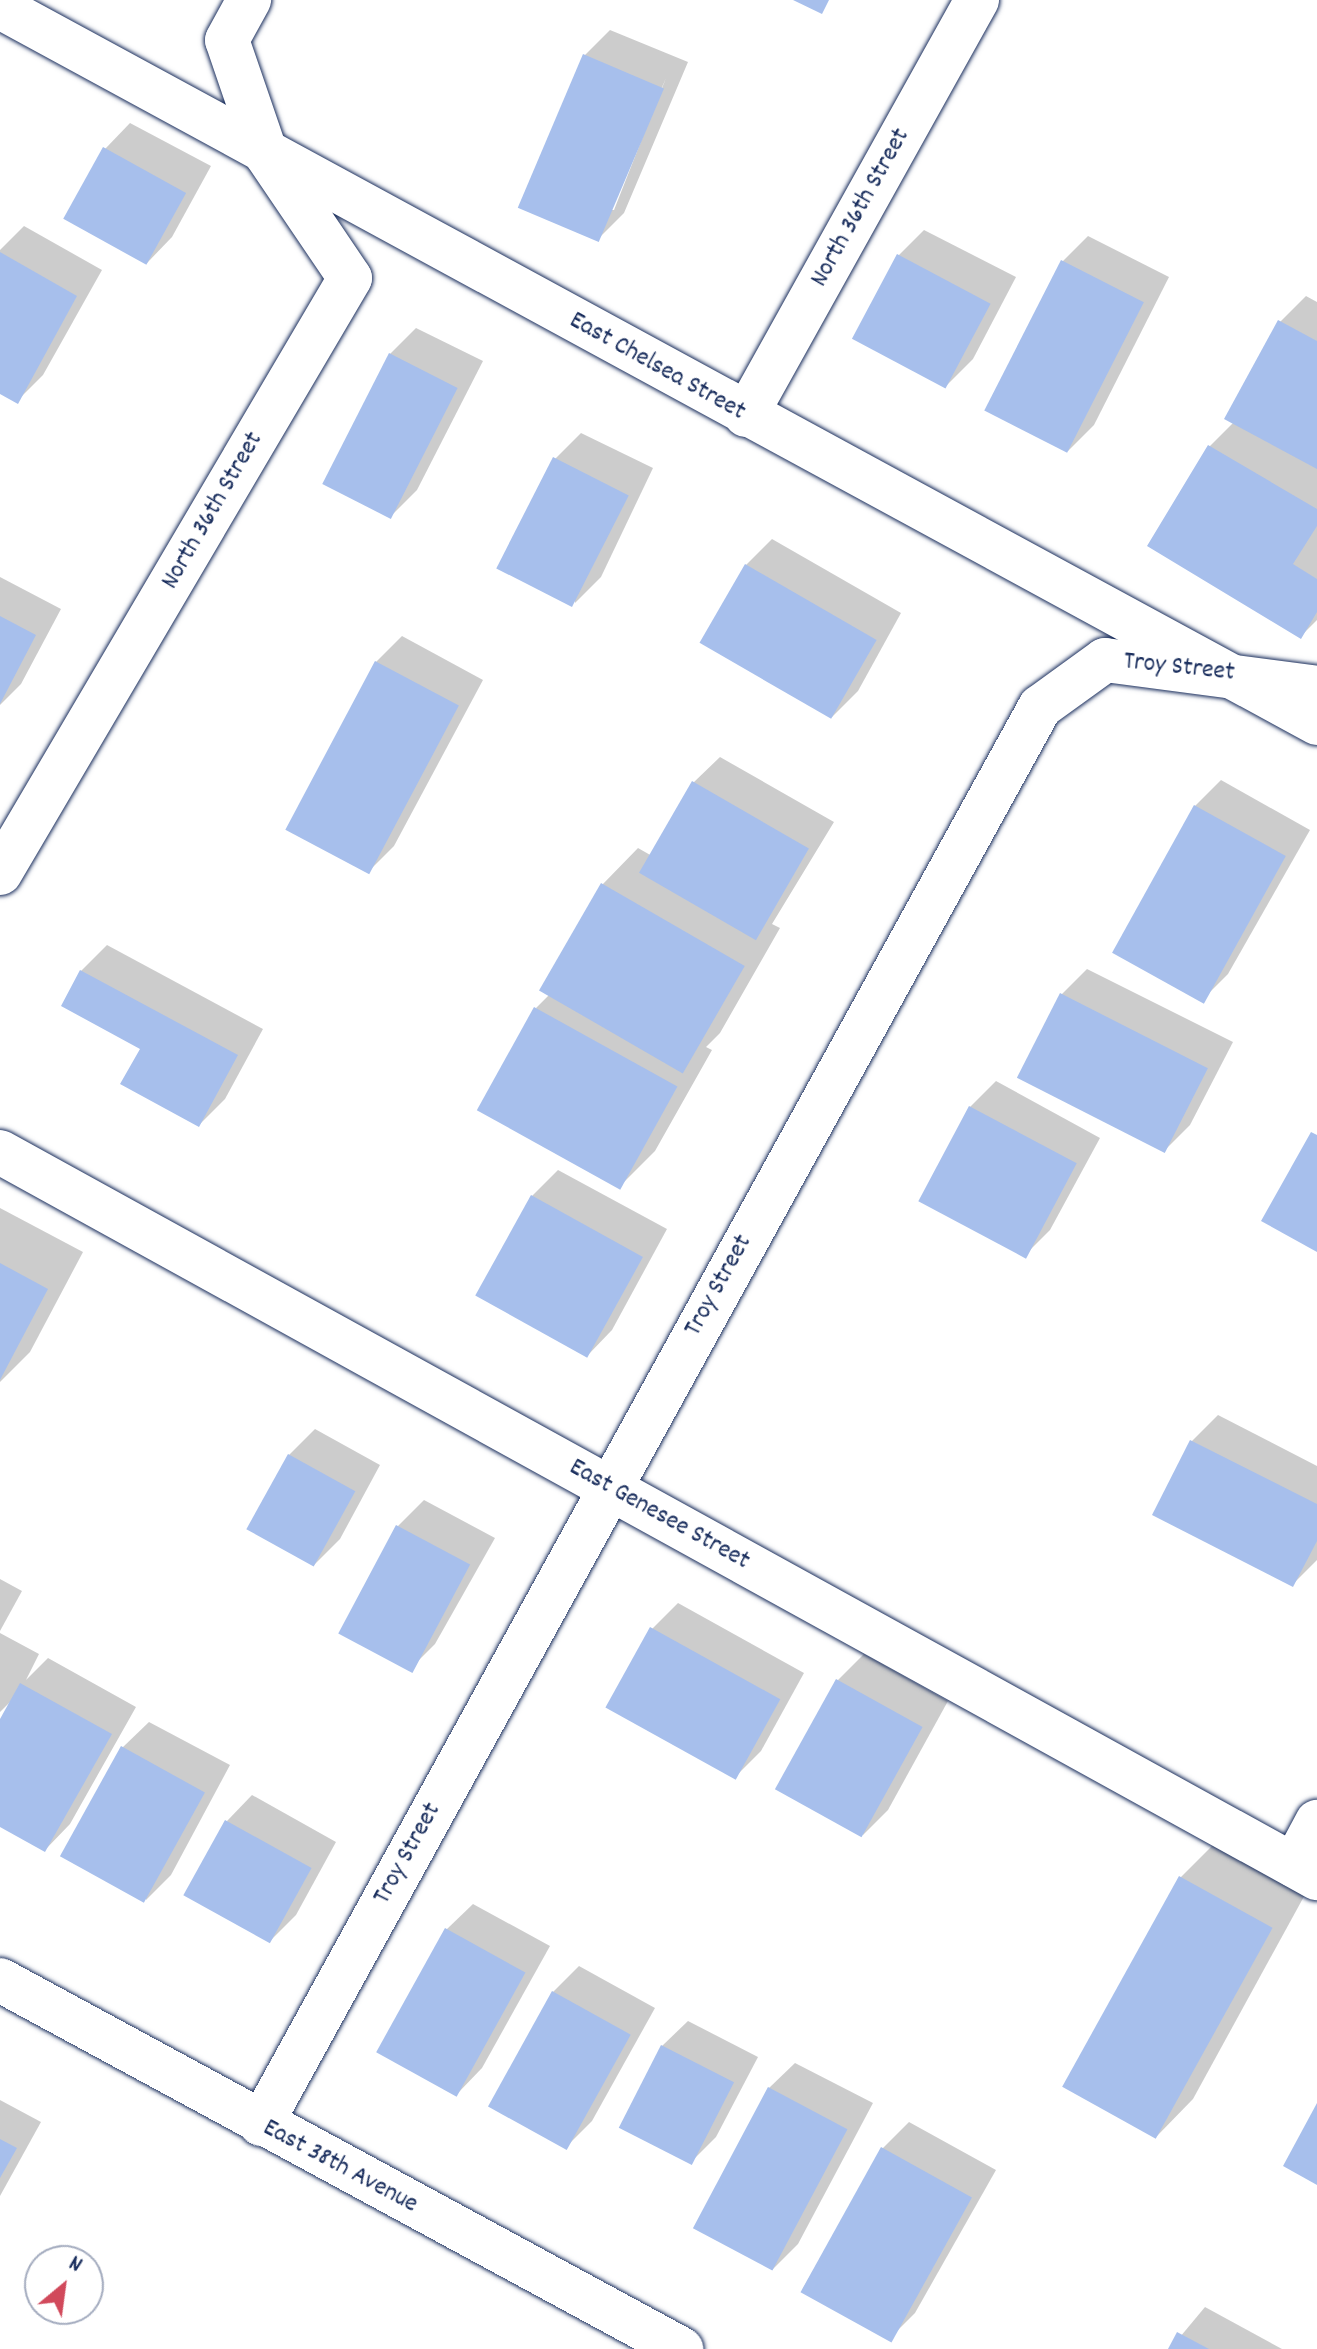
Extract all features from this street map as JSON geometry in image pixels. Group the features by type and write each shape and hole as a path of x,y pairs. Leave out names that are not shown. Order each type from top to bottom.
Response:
{"street":[{"path":"249,0 227,40 266,154"},
{"name":"North 36th Street","path":"746,415 977,0"},
{"name":"East Chelsea Street","path":"0,7 1317,723"},
{"name":"North 36th Street","path":"0,873 350,278 266,154"},
{"name":"Troy Street","path":"261,2124 608,1487 1040,707 1105,660 1225,672 1317,688"},
{"name":"East Genesee Street","path":"0,1152 1305,1871"},
{"path":"1305,1871 1317,1822"},
{"name":"East 38th Avenue","path":"0,1980 681,2349"}],"building":[{"path":"793,0 829,0 822,14"},
{"path":"583,54 664,88 599,242 518,208"},
{"path":"103,147 186,193 146,265 63,219"},
{"path":"0,252 77,296 18,404 0,394"},
{"path":"897,254 991,304 946,389 852,339"},
{"path":"1061,260 1144,302 1067,453 984,411"},
{"path":"1278,320 1317,341 1317,469 1224,419"},
{"path":"389,353 458,388 391,519 322,484"},
{"path":"1208,445 1317,509 1317,526 1293,564 1317,579 1317,612 1301,639 1147,546"},
{"path":"553,457 629,496 572,607 496,568"},
{"path":"745,564 877,640 831,719 700,643"},
{"path":"0,616 36,635 0,704"},
{"path":"375,661 459,706 369,874 285,830"},
{"path":"692,781 809,848 756,940 639,873"},
{"path":"1194,805 1286,856 1204,1004 1112,953"},
{"path":"601,883 745,966 683,1073 539,990"},
{"path":"80,970 238,1055 199,1127 120,1084 140,1049 61,1006"},
{"path":"1060,993 1208,1068 1165,1153 1017,1078"},
{"path":"534,1007 677,1087 620,1190 477,1110"},
{"path":"969,1106 1077,1163 1026,1259 918,1201"},
{"path":"1311,1132 1317,1135 1317,1252 1261,1221"},
{"path":"531,1195 643,1257 587,1358 475,1296"},
{"path":"0,1263 48,1289 0,1380"},
{"path":"1190,1440 1317,1504 1317,1541 1293,1587 1152,1515"},
{"path":"288,1454 355,1491 314,1567 246,1529"},
{"path":"396,1525 470,1564 412,1673 338,1634"},
{"path":"650,1627 780,1699 736,1780 605,1707"},
{"path":"836,1679 923,1727 862,1837 775,1789"},
{"path":"20,1683 112,1734 45,1852 0,1827 0,1719"},
{"path":"121,1746 205,1793 144,1903 60,1856"},
{"path":"225,1820 312,1868 270,1943 183,1895"},
{"path":"1179,1876 1273,1928 1156,2139 1062,2087"},
{"path":"445,1928 525,1973 457,2097 376,2052"},
{"path":"552,1991 631,2035 567,2150 488,2106"},
{"path":"661,2045 734,2082 692,2165 619,2128"},
{"path":"768,2087 847,2129 772,2271 693,2228"},
{"path":"1317,2103 1317,2185 1283,2166"},
{"path":"0,2139 17,2148 0,2178"},
{"path":"881,2147 972,2197 891,2343 801,2292"},
{"path":"1177,2332 1209,2349 1168,2349"}]}
